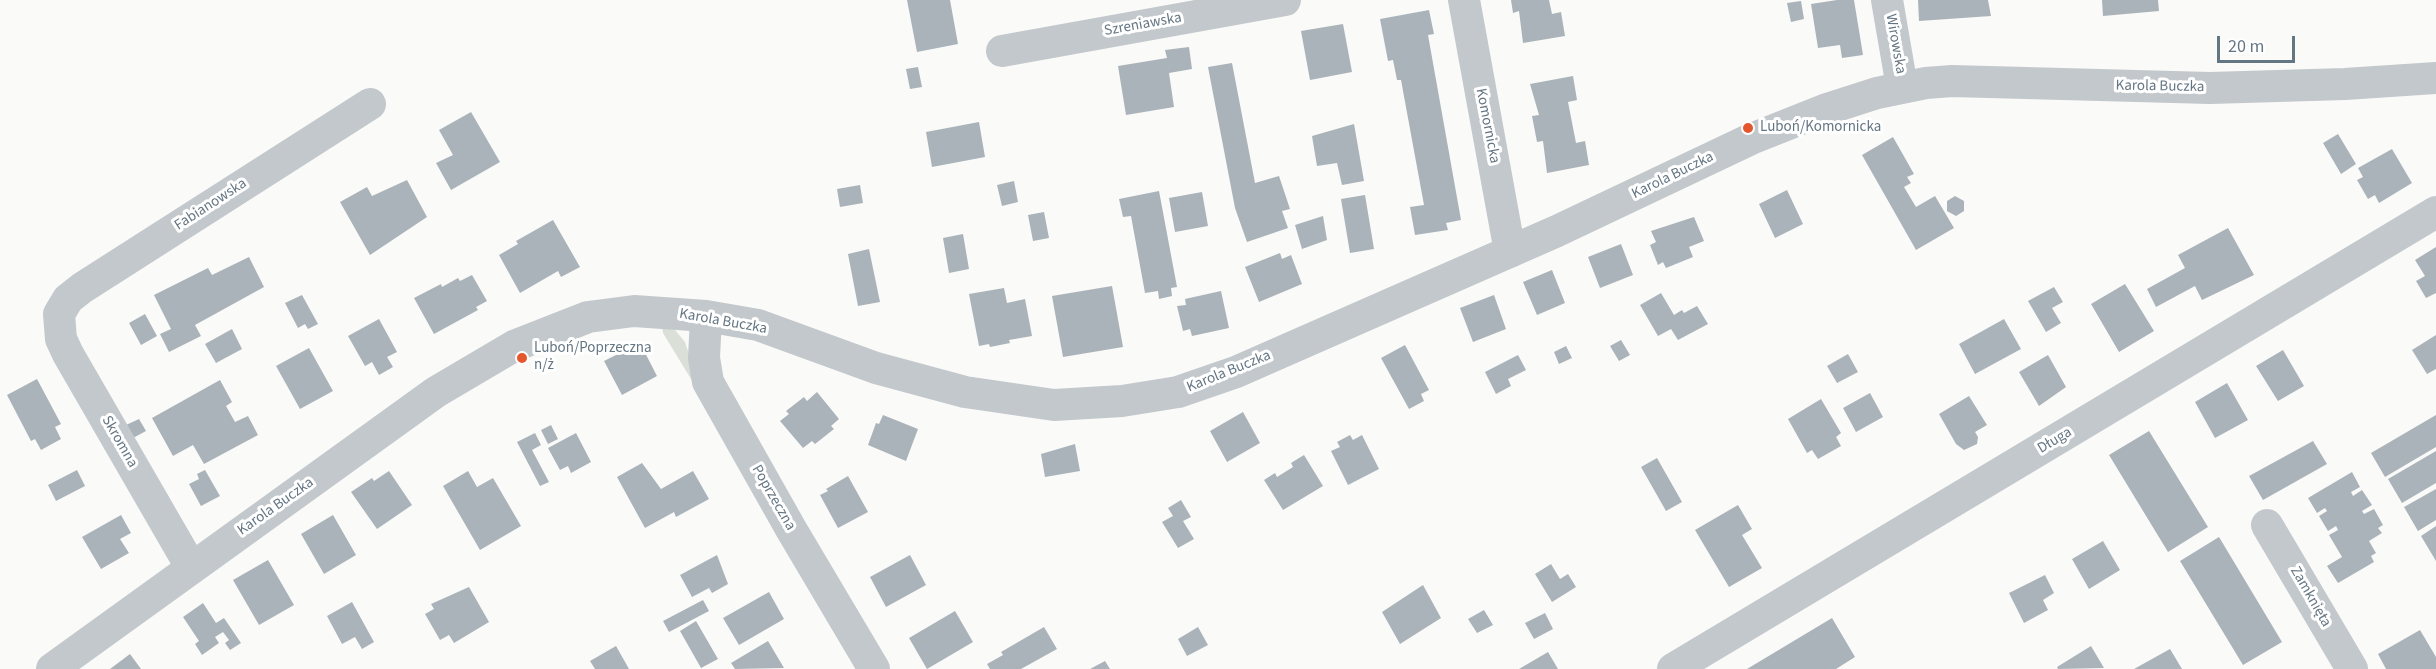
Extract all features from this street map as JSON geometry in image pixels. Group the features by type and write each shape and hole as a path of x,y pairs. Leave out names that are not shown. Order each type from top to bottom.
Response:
{"street":[{"name":"Szreniawska","path":"1002,51 1285,0"},
{"name":"Komornicka","path":"1464,0 1510,252"},
{"name":"Wirowska","path":"1887,0 1902,87"},
{"name":"Karola Buczka","path":"52,669 418,404 522,342 564,325 615,312 652,311 706,315 758,325 876,368 937,386 1030,402 1076,405 1152,397 1206,383 1510,252 1766,132 1846,102 1902,87 1926,83 1981,81 2210,88 2345,84 2436,78"},
{"name":"Fabianowska","path":"59,314 68,299 82,288 370,104"},
{"name":"Długa","path":"1673,669 2436,212"},
{"name":"Skromna","path":"59,314 61,339 68,354 191,567"},
{"name":"Poprzeczna","path":"706,315 704,358 708,382 865,666"},
{"name":"Zamknięta","path":"2267,525 2352,669"}],"shaded area":[{"path":"662,327 675,330 685,342 705,402 663,333"}],"building":[{"path":"907,0 950,0 958,44 917,52"},
{"path":"1511,0 1549,0 1552,14 1561,12 1565,36 1523,43 1519,11 1513,13"},
{"path":"1854,0 1863,55 1842,58 1840,45 1818,48 1811,4"},
{"path":"1918,0 1988,0 1991,16 1919,21"},
{"path":"2102,0 2158,0 2159,11 2103,16"},
{"path":"1801,1 1804,19 1791,22 1787,3"},
{"path":"1429,10 1434,34 1428,35 1461,220 1446,223 1448,230 1415,235 1410,207 1424,205 1401,80 1397,80 1393,60 1388,61 1380,19"},
{"path":"1343,24 1352,72 1310,80 1301,31"},
{"path":"1189,47 1192,69 1169,73 1174,107 1126,115 1118,66 1167,58 1165,50"},
{"path":"1232,63 1255,183 1279,176 1290,209 1282,211 1288,228 1247,242 1235,208 1208,67"},
{"path":"918,67 922,87 910,89 906,69"},
{"path":"1573,76 1577,100 1568,102 1576,143 1585,141 1589,165 1547,173 1543,141 1537,142 1532,116 1539,115 1530,84"},
{"path":"471,112 500,162 451,190 436,163 453,155 439,130"},
{"path":"979,122 985,157 932,167 926,132"},
{"path":"1354,124 1364,181 1342,185 1337,163 1317,166 1312,136"},
{"path":"2338,134 2356,164 2341,174 2323,143"},
{"path":"1893,137 1914,174 1907,177 1911,183 1904,187 1916,207 1935,196 1954,228 1916,250 1862,155"},
{"path":"2392,149 2412,183 2379,203 2375,195 2368,199 2357,180 2363,177 2358,168"},
{"path":"407,180 427,217 370,255 340,202 367,187 372,196"},
{"path":"1014,181 1018,202 1002,206 997,185"},
{"path":"860,185 863,203 840,207 837,189"},
{"path":"1787,190 1803,224 1775,238 1759,204"},
{"path":"1159,191 1177,287 1171,288 1172,296 1159,299 1158,291 1145,293 1131,216 1123,217 1119,199"},
{"path":"1202,192 1208,226 1175,232 1169,198"},
{"path":"1365,195 1374,249 1350,253 1341,199"},
{"path":"1955,196 1964,201 1964,211 1956,216 1947,211 1947,201"},
{"path":"1044,212 1049,238 1033,241 1028,215"},
{"path":"1323,216 1327,240 1302,249 1295,225"},
{"path":"1694,217 1704,241 1689,247 1693,257 1666,268 1663,262 1658,265 1650,245 1656,242 1651,231"},
{"path":"553,220 580,267 561,277 558,271 520,293 499,255 518,244 516,241"},
{"path":"2228,228 2254,275 2202,300 2195,286 2156,307 2147,289 2185,268 2178,255"},
{"path":"963,234 969,269 949,273 943,238"},
{"path":"1621,244 1633,275 1600,288 1588,257"},
{"path":"2436,247 2436,293 2426,298 2416,281 2425,276 2415,260"},
{"path":"869,249 880,302 858,306 848,254"},
{"path":"1280,253 1282,259 1291,255 1302,284 1259,302 1245,267"},
{"path":"249,257 264,287 195,325 201,336 169,352 160,334 171,329 154,295 208,268 212,275"},
{"path":"1552,270 1565,303 1537,315 1523,282"},
{"path":"472,275 487,301 476,307 478,310 434,334 414,298 441,284 442,287 458,278 460,281"},
{"path":"2125,284 2154,331 2119,352 2091,304"},
{"path":"1112,286 1123,347 1063,357 1052,296"},
{"path":"2054,287 2063,302 2052,308 2061,323 2046,332 2028,301"},
{"path":"1004,288 1007,303 1025,299 1032,336 1009,340 1010,343 990,347 989,344 979,346 969,294"},
{"path":"1221,291 1229,328 1192,336 1190,329 1183,331 1177,306 1186,305 1185,299"},
{"path":"1661,293 1674,315 1697,306 1708,324 1678,340 1671,329 1658,336 1640,305"},
{"path":"302,295 318,324 308,329 305,324 298,328 285,303"},
{"path":"1494,295 1506,329 1473,342 1460,308"},
{"path":"145,314 157,336 141,345 129,323"},
{"path":"379,319 397,352 387,357 393,367 379,375 372,362 365,366 348,336"},
{"path":"2004,319 2021,349 1975,374 1959,344"},
{"path":"232,329 242,349 216,363 205,344"},
{"path":"2436,335 2436,369 2427,374 2412,350"},
{"path":"1621,340 1630,355 1619,361 1610,346"},
{"path":"640,343 657,376 622,395 604,361"},
{"path":"1405,345 1429,390 1421,394 1424,401 1409,409 1381,358"},
{"path":"1566,346 1572,358 1559,364 1554,352"},
{"path":"309,348 333,391 300,409 276,366"},
{"path":"2283,350 2304,386 2278,401 2256,366"},
{"path":"1848,354 1858,372 1837,383 1827,366"},
{"path":"1518,355 1526,370 1508,379 1511,386 1496,394 1485,372"},
{"path":"2048,355 2066,387 2039,406 2019,372"},
{"path":"37,379 61,424 55,427 61,439 41,450 35,439 31,441 7,395"},
{"path":"220,380 232,402 226,406 235,422 248,416 258,435 204,464 193,445 173,456 152,418"},
{"path":"2227,383 2248,420 2215,438 2195,402"},
{"path":"817,392 839,419 831,426 834,429 815,444 812,441 803,448 780,421 789,414 786,411 804,397 807,401"},
{"path":"1870,393 1883,417 1856,432 1843,408"},
{"path":"1969,396 1987,425 1975,432 1978,437 1977,444 1964,450 1956,444 1939,414"},
{"path":"1821,399 1841,433 1836,437 1841,446 1818,459 1812,450 1807,453 1788,419"},
{"path":"1243,412 1260,443 1227,462 1210,431"},
{"path":"883,415 918,429 906,461 868,445 876,423 879,424"},
{"path":"2436,415 2436,447 2385,477 2371,453"},
{"path":"139,419 146,431 133,438 126,425"},
{"path":"551,425 558,439 548,444 541,430"},
{"path":"2149,431 2208,527 2168,552 2109,455"},
{"path":"535,433 541,445 532,450 549,482 540,486 517,442"},
{"path":"576,433 591,462 571,473 568,466 560,470 548,448"},
{"path":"1350,435 1353,440 1362,435 1379,469 1348,485 1331,451 1340,447 1337,442"},
{"path":"2313,441 2327,464 2263,500 2249,476"},
{"path":"1075,444 1080,471 1045,477 1041,454"},
{"path":"2436,451 2436,483 2402,503 2388,479"},
{"path":"1304,455 1323,486 1283,510 1264,480 1275,473 1277,477 1293,467 1291,463"},
{"path":"1657,458 1682,502 1666,511 1641,467"},
{"path":"642,463 661,489 693,471 709,499 676,517 674,512 645,528 617,477"},
{"path":"77,470 85,486 56,501 48,485"},
{"path":"205,470 220,496 201,506 189,484 199,479 197,474"},
{"path":"389,471 412,505 377,529 351,492 372,478 374,481"},
{"path":"468,471 477,487 493,478 521,526 480,550 443,486"},
{"path":"2352,472 2360,487 2351,492 2353,496 2362,490 2372,505 2362,511 2364,514 2374,509 2383,525 2378,528 2382,533 2369,541 2376,553 2371,556 2374,562 2338,583 2327,566 2342,557 2329,535 2338,530 2336,526 2328,531 2319,516 2327,511 2325,508 2317,513 2308,498"},
{"path":"848,476 868,512 838,528 820,495"},
{"path":"2436,489 2436,520 2418,531 2404,507"},
{"path":"1181,500 1191,517 1183,521 1194,539 1178,548 1162,522 1173,516 1168,508"},
{"path":"1738,505 1752,529 1742,535 1762,568 1729,587 1695,530"},
{"path":"121,515 131,533 120,539 129,553 101,569 82,537"},
{"path":"333,515 356,555 324,574 301,534"},
{"path":"2436,526 2436,561 2421,536"},
{"path":"2219,537 2282,642 2243,665 2180,561"},
{"path":"2103,541 2120,570 2089,589 2072,559"},
{"path":"717,555 728,584 712,593 709,588 692,597 680,575"},
{"path":"910,555 926,585 886,607 870,577"},
{"path":"268,560 294,605 259,625 233,580"},
{"path":"1551,564 1560,579 1568,574 1576,587 1552,602 1535,574"},
{"path":"2045,575 2054,593 2043,600 2048,610 2024,623 2009,593"},
{"path":"1423,585 1441,618 1400,644 1382,612"},
{"path":"469,587 489,622 454,643 449,635 440,640 425,614 434,609 431,604"},
{"path":"769,592 784,619 739,645 723,618"},
{"path":"703,600 709,611 669,632 663,621"},
{"path":"352,602 374,642 362,649 355,637 342,644 327,616"},
{"path":"203,603 216,623 224,618 241,643 230,650 225,643 229,640 223,632 215,637 219,643 202,655 195,644 199,641 183,617"},
{"path":"1484,610 1493,625 1477,633 1468,619"},
{"path":"955,611 973,642 927,669 909,638"},
{"path":"1545,613 1553,629 1534,639 1525,623"},
{"path":"1832,618 1855,657 1836,669 1747,669"},
{"path":"696,621 718,659 701,668 680,631"},
{"path":"1044,627 1057,649 1021,669 990,669 987,664 1003,655 1001,652"},
{"path":"1198,627 1208,645 1187,656 1178,639"},
{"path":"2420,630 2436,657 2436,669 2386,669 2378,654"},
{"path":"768,641 784,668 735,669 731,663"},
{"path":"616,646 629,669 595,669 590,661"},
{"path":"2091,646 2104,668 2058,669 2057,667"},
{"path":"2170,649 2182,669 2134,669"},
{"path":"1548,652 1558,669 1519,669"},
{"path":"130,654 141,669 110,669"},
{"path":"1105,661 1110,669 1090,669"}],"place":[{"name":"Luboń/Komornicka","path":"1748,128"},
{"name":"Luboń/Poprzeczna n/ż","path":"522,358"}]}
